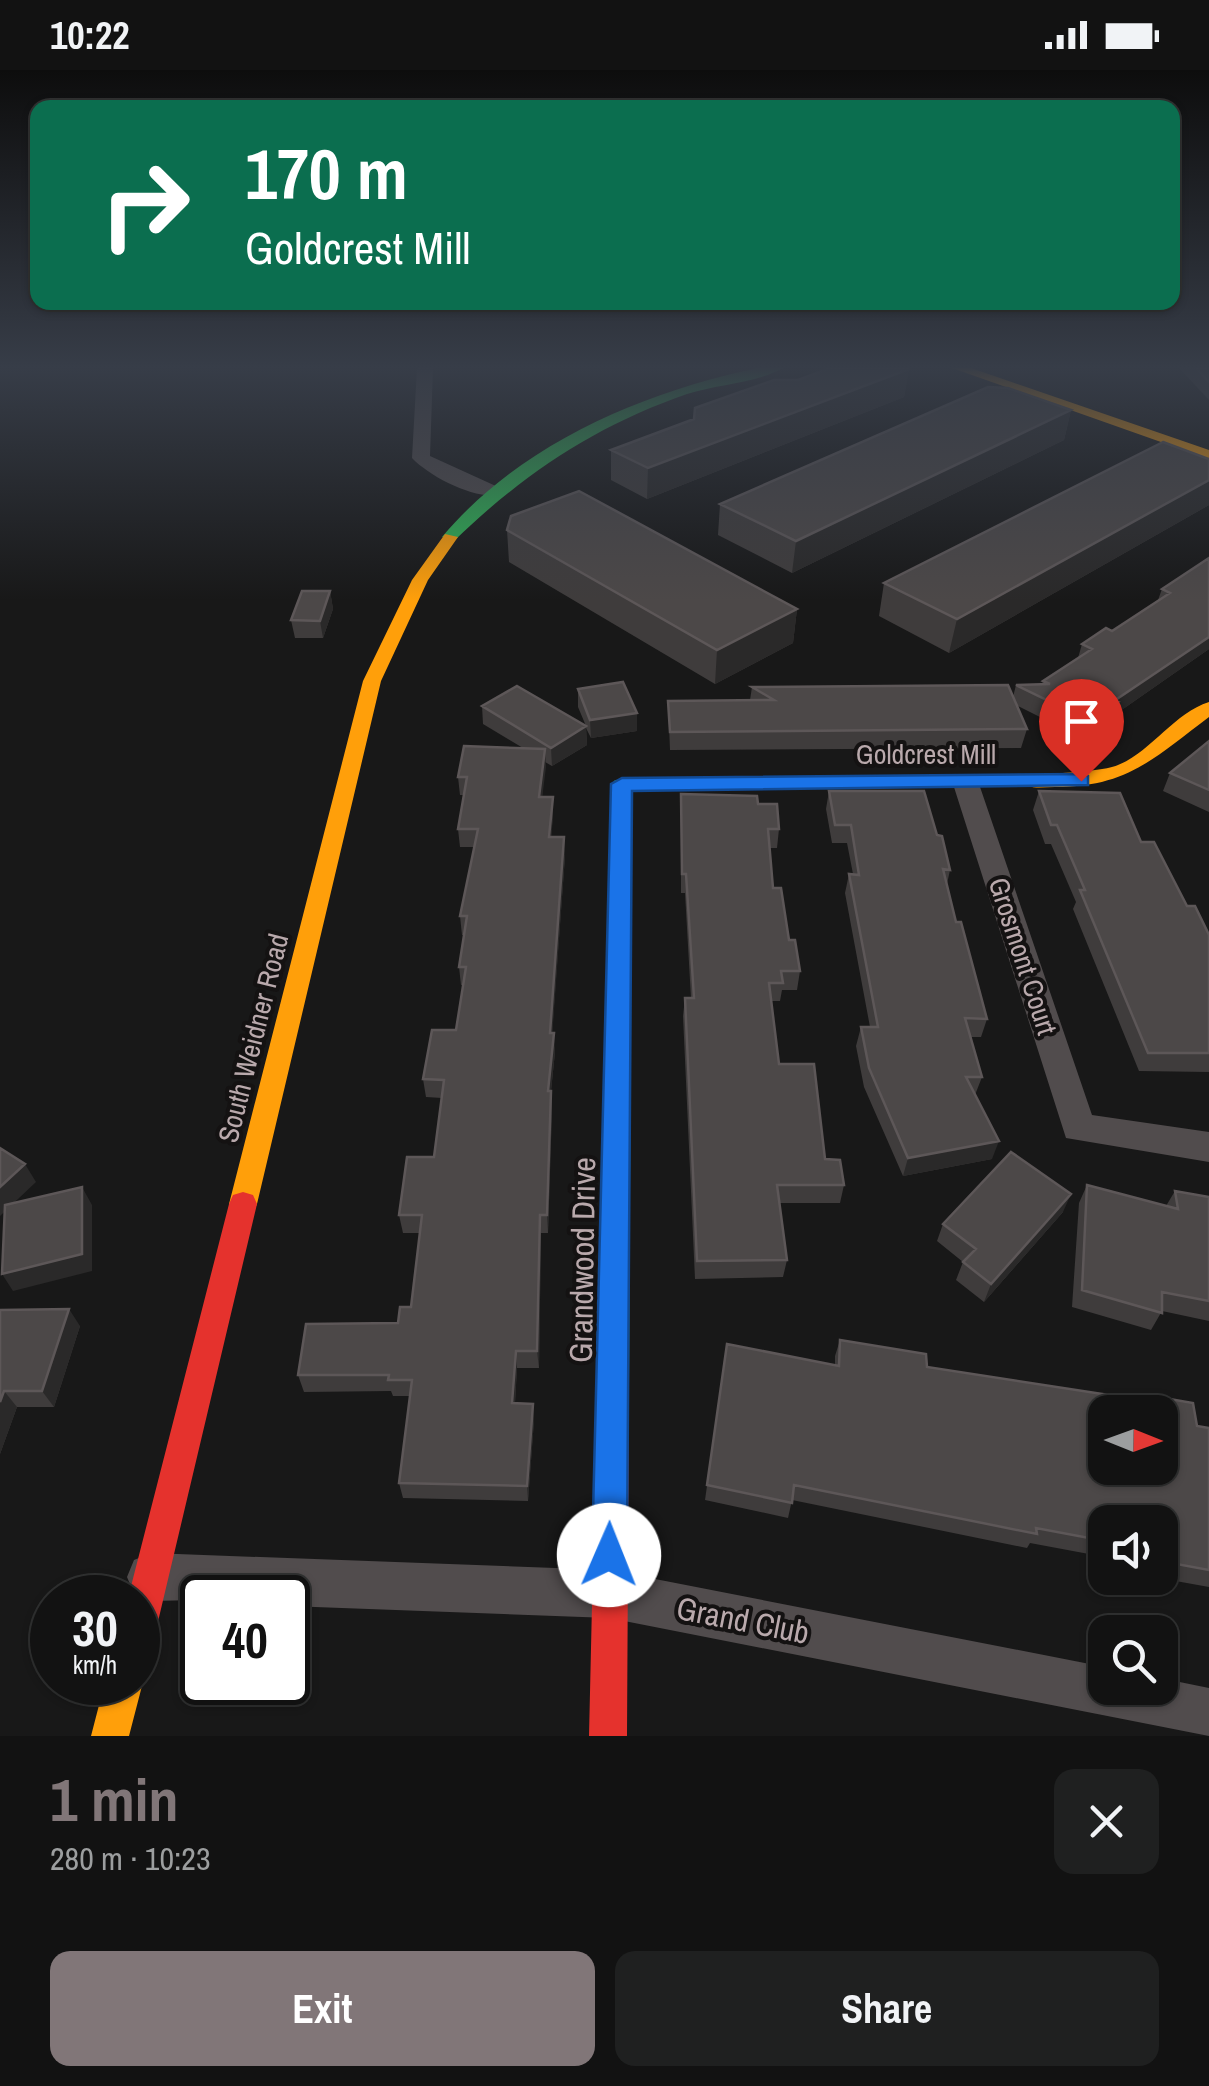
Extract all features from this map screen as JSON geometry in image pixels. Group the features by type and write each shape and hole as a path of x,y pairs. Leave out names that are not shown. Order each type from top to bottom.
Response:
{"main road":[{"name":"South Weidner Road","path":"151,1575 372,681 392,625 423,574 491,490 557,446"},
{"path":"1182,446 1209,455"},
{"name":"Goldcrest Mill","path":"622,784 1061,783 1116,774 1206,715"},
{"name":"Grandwood Drive","path":"608,1736 622,784"},
{"path":"110,1736 118,1705"}],"street":[{"path":"422,446 421,458 491,490"},
{"name":"Grosmont Court","path":"966,784 1079,1128 1209,1147"},
{"name":"Grand Club","path":"160,1577 609,1594 1209,1713"}],"building":[{"path":"622,446 707,446 648,468 611,450"},
{"path":"853,446 996,446 796,541 720,504"},
{"path":"1156,446 1173,446 1209,459 1209,480 957,619 884,583"},
{"path":"579,491 797,609 717,650 507,530 511,516"},
{"path":"1209,558 1209,637 1114,701 1118,702 1092,722 1016,685 1050,684 1043,681 1092,649 1082,644 1106,628 1112,631 1170,593 1162,589"},
{"path":"302,591 330,591 320,621 291,620"},
{"path":"623,682 637,713 590,720 578,689"},
{"path":"1008,685 1027,729 670,732 668,701 774,700 752,687"},
{"path":"517,686 586,726 551,748 482,706"},
{"path":"1209,741 1209,790 1170,773"},
{"path":"464,746 545,749 539,797 553,797 549,837 564,837 550,1033 554,1033 548,1091 547,1215 540,1215 537,1351 516,1351 512,1403 533,1404 527,1486 399,1483 412,1380 388,1380 389,1375 298,1375 306,1324 398,1323 400,1307 411,1307 422,1215 399,1215 407,1157 434,1157 444,1080 423,1079 432,1030 456,1030 466,967 459,967 467,916 460,916 478,829 458,829 467,777 458,777"},
{"path":"829,791 924,791 937,835 942,836 950,870 943,869 956,922 961,922 987,1019 965,1018 982,1077 966,1077 999,1141 908,1158 869,1068 861,1027 878,1027 849,874 859,875 851,825 835,825"},
{"path":"1039,791 1120,793 1141,842 1154,842 1187,906 1195,906 1209,935 1209,1053 1148,1053 1080,890 1085,890 1057,825 1051,825"},
{"path":"681,794 757,796 758,804 777,804 779,829 768,829 773,888 781,888 789,940 795,940 800,971 781,971 783,983 769,983 779,1064 814,1064 825,1159 840,1160 844,1185 777,1185 787,1260 697,1261 685,998 694,998 686,874 682,874"},
{"path":"0,1148 25,1164 0,1187"},
{"path":"1011,1152 1071,1194 991,1284 963,1262 976,1249 943,1224"},
{"path":"1087,1185 1178,1209 1175,1191 1209,1197 1209,1301 1162,1292 1162,1313 1082,1290"},
{"path":"82,1187 82,1254 2,1274 5,1205"},
{"path":"69,1309 42,1391 4,1391 0,1402 0,1310"},
{"path":"840,1340 926,1354 927,1367 1109,1395 1088,1395 1088,1485 1178,1485 1178,1400 1193,1403 1197,1426 1209,1428 1209,1570 1178,1564 1178,1505 1088,1505 1088,1538 1036,1528 1037,1534 794,1485 792,1503 707,1485 727,1344 839,1366"}],"traffic: fast":[{"path":"450,537 520,474 563,446"},
{"path":"613,1385 622,784 1028,781"}],"traffic: slow":[{"path":"1182,446 1209,455"},
{"path":"243,1204 372,681 420,580 450,537"},
{"path":"1028,781 1081,781 1127,769 1209,708"},
{"path":"110,1736 118,1705"}],"traffic: jam":[{"path":"152,1575 243,1204"},
{"path":"608,1736 613,1385"}],"route":[{"path":"609,1555 622,784 1081,781"}]}
